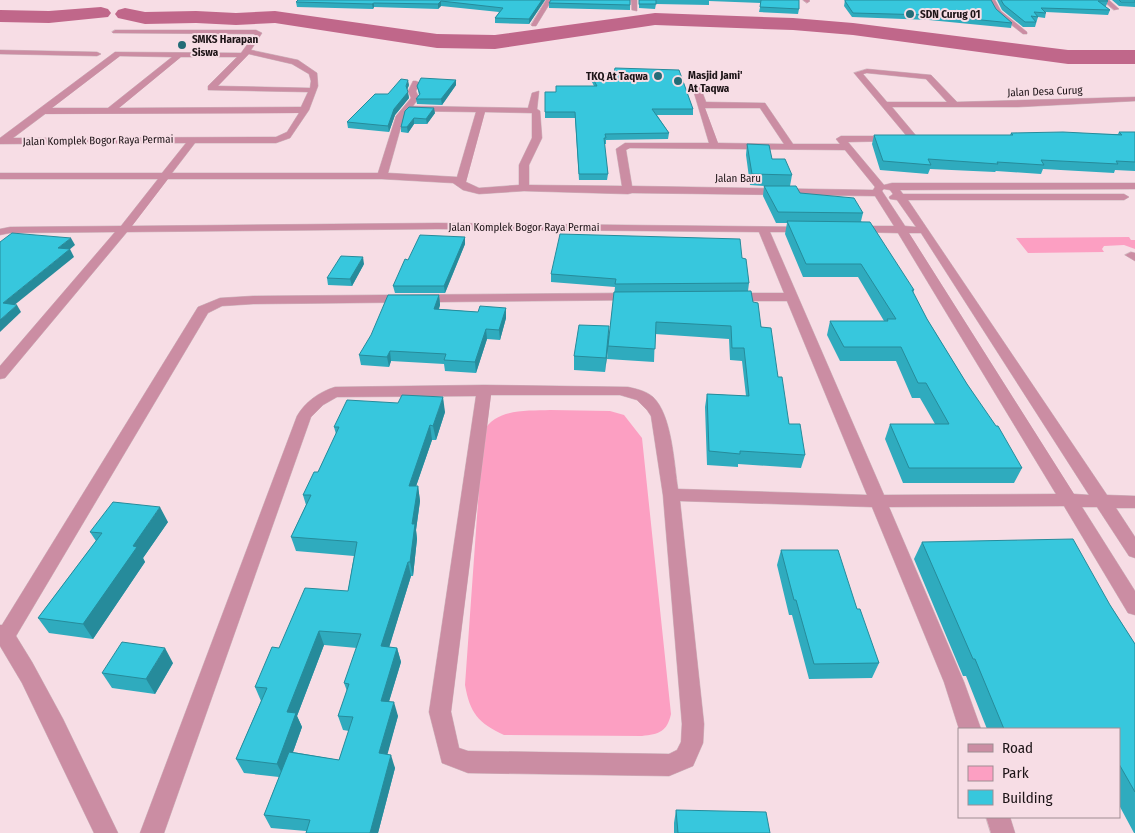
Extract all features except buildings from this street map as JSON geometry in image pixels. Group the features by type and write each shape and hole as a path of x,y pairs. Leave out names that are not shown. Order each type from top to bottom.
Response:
{"street":[{"path":"534,25 549,0"},
{"path":"634,0 635,10"},
{"path":"992,0 998,12 1025,33"},
{"path":"1104,0 1116,8"},
{"path":"115,32 258,33 245,53 211,88 311,90"},
{"path":"0,52 97,54"},
{"name":"Jalan Komplek Bogor Raya Permai","path":"245,53 289,60 309,69 315,79 305,110 294,129 289,136 276,140 2,141 44,112 118,54 245,53"},
{"path":"107,54 118,54"},
{"path":"110,111 180,54"},
{"path":"628,190 621,149 635,144 844,143 916,138 858,73 867,71 928,77 955,104"},
{"path":"382,176 400,116 415,98 412,92 416,83"},
{"path":"696,86 714,145"},
{"path":"532,110 536,93"},
{"name":"Jalan Desa Curug","path":"885,105 1135,99"},
{"path":"703,105 762,106 766,108 788,143"},
{"path":"0,176 382,176 450,179 461,182 467,188 479,191 524,188 524,165 537,138 537,113 532,110 408,108"},
{"path":"44,112 305,110"},
{"path":"461,182 481,110"},
{"name":"Jalan Komplek Bogor Raya Permai","path":"0,375 124,229 193,140"},
{"path":"844,143 885,191 924,230 1104,501 1135,551"},
{"path":"885,191 1135,186"},
{"name":"Jalan Baru","path":"524,188 885,191"},
{"path":"885,191 1135,197"},
{"path":"885,191 903,230 1135,607"},
{"name":"Jalan Komplek Bogor Raya Permai","path":"124,229 437,226 822,229"},
{"path":"763,228 954,682 970,728"},
{"path":"0,232 10,230 124,229"},
{"path":"842,229 924,230"},
{"path":"106,833 65,744 28,672 3,635 203,310 220,302 253,300 646,297"},
{"path":"724,297 792,297"},
{"path":"152,833 304,416 312,405 322,397 335,392 484,390 624,391 644,396 653,405 658,416 670,495 693,724 692,743 685,758 669,765 468,762 450,755 440,712 484,390"},
{"path":"670,495 877,501 1069,500 1135,502"},
{"path":"998,818 1003,833"}],"green space":[{"path":"1129,237 1131,240 1135,240 1135,249 1124,245 1104,246 1102,249 1104,252 1028,253 1016,238"},
{"path":"550,410 610,411 624,415 642,438 671,714 665,728 658,733 642,736 504,735 495,731 477,716 467,695 465,685 483,432 496,419 512,412"}],"waterway":[{"path":"0,16 49,17 101,13"},
{"path":"125,14 145,18 196,17 236,19 275,17 437,41 495,42 655,19 793,24 853,29 1068,57 1135,57"}],"place":[{"name":"SDN Curug 01","path":"910,14"},
{"name":"SMKS Harapan Siswa","path":"182,45"},
{"name":"TKQ At Taqwa","path":"658,76"},
{"name":"Masjid Jami' At Taqwa","path":"678,81"}]}
